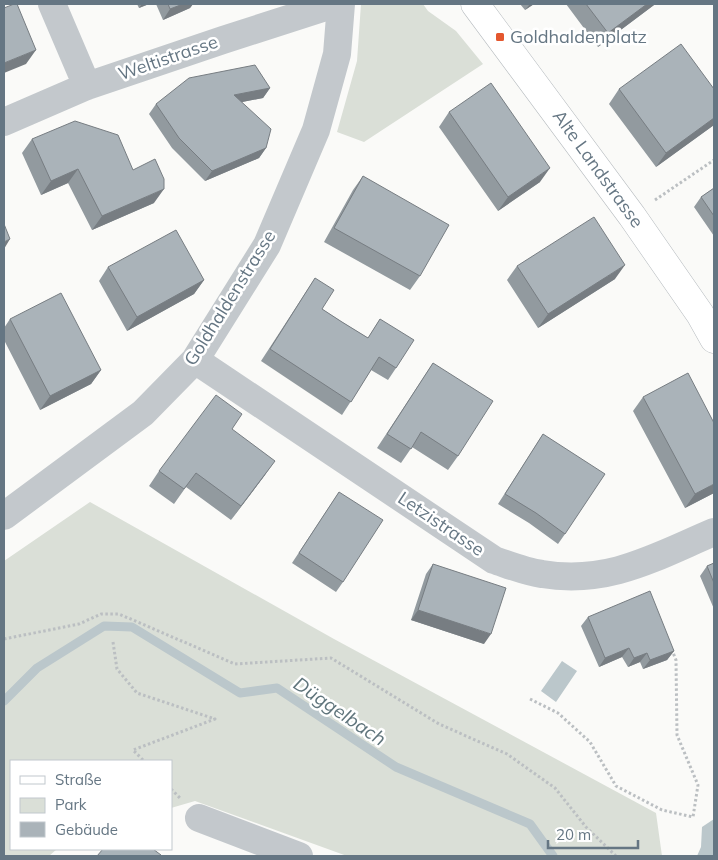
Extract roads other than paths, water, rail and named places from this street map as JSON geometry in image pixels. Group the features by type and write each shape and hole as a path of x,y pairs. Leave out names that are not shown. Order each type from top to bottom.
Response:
{"main road":[{"name":"Alte Landstrasse","path":"475,4 632,216 700,314 714,339"}],"street":[{"path":"52,4 87,86"},
{"name":"Weltistrasse","path":"4,122 87,86 335,4"},
{"name":"Goldhaldenstrasse","path":"4,516 143,413 195,360 267,245 316,130 337,54 341,4"},
{"name":"Letzistrasse","path":"195,360 494,560 541,574 586,577 618,571 641,564 714,532"},
{"path":"199,818 299,856"}],"waterway":[{"name":"Düggelbach","path":"4,701 37,668 104,626 132,627 240,693 277,688 396,767 530,824 553,856"}],"place":[{"name":"Goldhaldenplatz","path":"500,37"}]}
